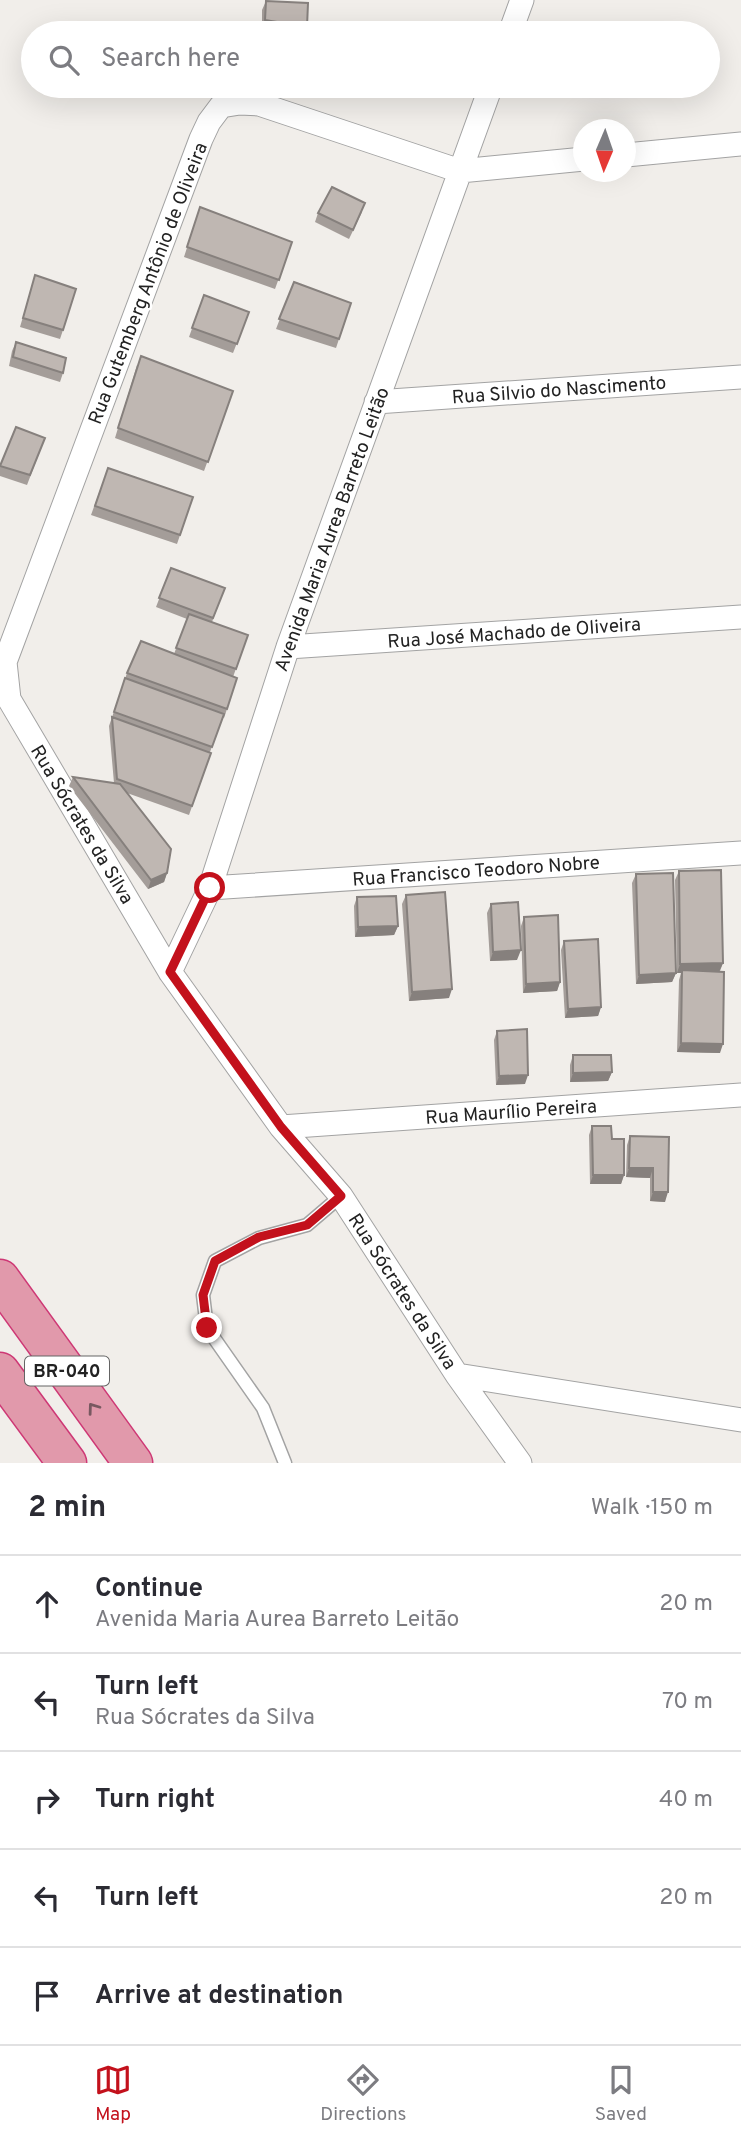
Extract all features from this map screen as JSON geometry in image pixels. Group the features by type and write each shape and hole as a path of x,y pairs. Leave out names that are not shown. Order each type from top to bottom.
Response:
{"highway":[{"name":"BR-040","path":"0,1279 133,1463"},
{"name":"BR-040","path":"0,1372 67,1463"}],"street":[{"path":"514,21 522,0"},
{"name":"Avenida Maria Aurea Barreto Leitão","path":"170,972 210,888 288,647 487,98"},
{"name":"Rua Gutemberg Antônio de Oliveira","path":"9,699 5,662 201,139 221,106 259,104 460,170"},
{"path":"636,154 741,144"},
{"path":"460,170 573,160"},
{"name":"Rua Silvio do Nascimento","path":"376,402 741,377"},
{"name":"Rua José Machado de Oliveira","path":"288,647 741,617"},
{"name":"Rua Sócrates da Silva","path":"9,699 170,972 281,1127 341,1196 457,1375 520,1463"},
{"name":"Rua Francisco Teodoro Nobre","path":"210,888 741,853"},
{"name":"Rua Maurílio Pereira","path":"281,1127 741,1094"},
{"path":"457,1375 741,1420"}],"lane":[{"path":"285,1463 263,1408 207,1328 203,1295 215,1261 259,1237 307,1225 341,1196"}],"building":[{"path":"266,1 308,3 307,21 265,20"},
{"path":"332,187 365,203 353,230 318,213"},
{"path":"200,207 292,242 279,280 187,247"},
{"path":"35,275 76,289 63,330 23,318"},
{"path":"294,282 351,303 339,339 279,319"},
{"path":"204,295 249,312 237,344 192,328"},
{"path":"16,342 66,358 63,373 13,357"},
{"path":"141,356 233,391 208,462 118,428"},
{"path":"16,427 45,438 30,475 0,466"},
{"path":"108,468 193,497 180,535 95,506"},
{"path":"171,568 225,588 213,618 159,598"},
{"path":"189,614 248,635 236,669 176,648"},
{"path":"141,641 237,678 227,709 127,673"},
{"path":"125,678 224,714 212,747 114,712"},
{"path":"112,717 211,753 192,806 117,779"},
{"path":"73,777 120,784 171,849 167,873 151,880"},
{"path":"721,870 723,963 680,964 679,871"},
{"path":"673,873 676,973 639,975 636,874"},
{"path":"445,892 452,989 412,992 406,895"},
{"path":"396,896 398,926 358,927 357,897"},
{"path":"518,902 521,950 493,952 491,904"},
{"path":"558,915 560,982 526,984 524,917"},
{"path":"598,939 601,1007 568,1009 564,941"},
{"path":"682,970 724,972 723,1044 681,1043"},
{"path":"527,1029 528,1075 499,1076 497,1031"},
{"path":"573,1055 611,1055 612,1072 573,1073"},
{"path":"592,1126 611,1126 612,1139 624,1139 624,1175 593,1175"},
{"path":"630,1136 669,1137 668,1192 653,1192 653,1168 629,1168"}],"route":[{"path":"207,1328 203,1295 215,1261 259,1237 307,1225 341,1196 281,1127 170,972 210,888"}]}
